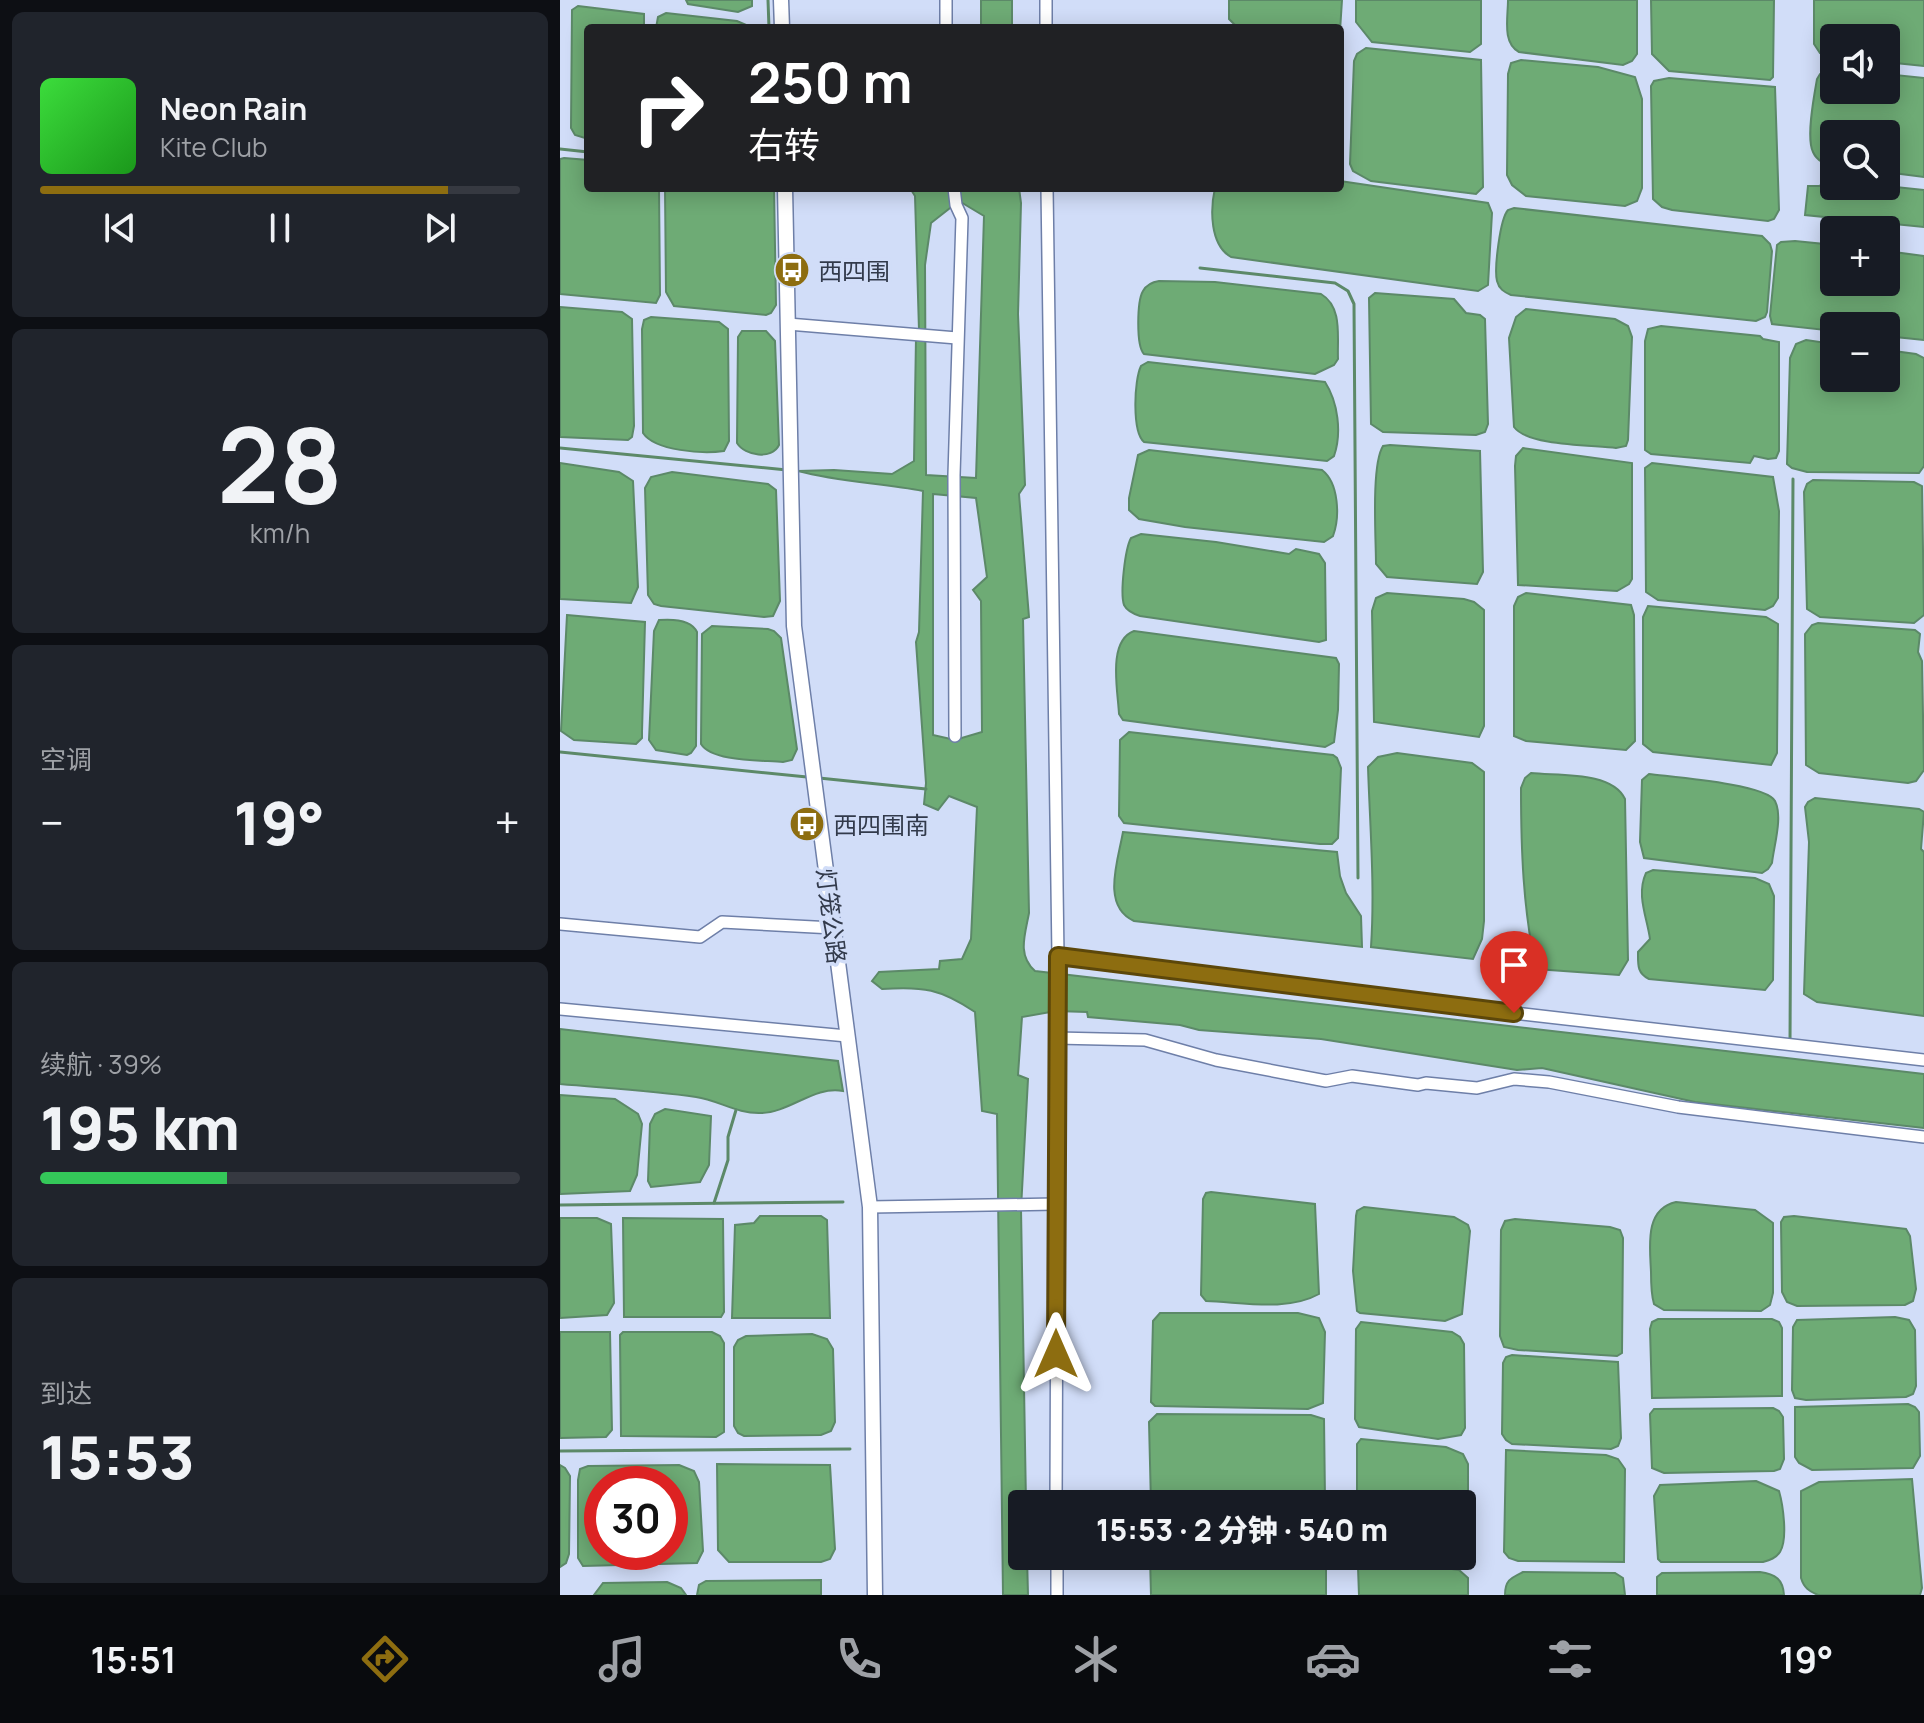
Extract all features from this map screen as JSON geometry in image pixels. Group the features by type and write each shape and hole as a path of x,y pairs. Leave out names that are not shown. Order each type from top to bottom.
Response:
{"street":[{"path":"781,0 782,24"},
{"path":"946,0 946,24"},
{"path":"1046,0 1046,24"},
{"name":"灯笼公路","path":"785,192 794,626 870,1207 875,1595"},
{"path":"954,192 962,218 954,475 955,736"},
{"path":"1047,192 1058,956 1056,1490"},
{"path":"788,324 957,338"},
{"path":"560,924 700,937 722,922 833,928"},
{"path":"1058,956 1366,996 1924,1060"},
{"path":"560,1009 847,1036"},
{"path":"1056,1038 1145,1040 1216,1060 1326,1081 1352,1076 1418,1085 1426,1083 1477,1088 1514,1079 1549,1082 1678,1107 1924,1137"},
{"path":"870,1207 1056,1204"},
{"path":"1057,1570 1057,1595"}],"shaded area":[{"path":"686,0 752,0 752,6 738,12 688,4"},
{"path":"981,0 1012,0 1012,24 981,24"},
{"path":"1229,0 1342,0 1340,24 1234,24 1229,19"},
{"path":"1356,0 1481,0 1481,44 1470,52 1372,42 1356,22"},
{"path":"1508,0 1637,0 1637,54 1632,61 1623,65 1519,52 1508,36"},
{"path":"1651,0 1774,0 1773,77 1770,80 1669,71 1652,54"},
{"path":"1814,0 1924,0 1924,66 1900,63 1900,24 1820,24 1820,53 1814,44"},
{"path":"578,6 644,14 644,24 584,24 584,138 575,135 571,128 572,10"},
{"path":"666,13 744,24 657,24 658,17"},
{"path":"1366,48 1481,60 1483,187 1476,194 1371,181 1353,171 1350,164 1354,61 1357,54"},
{"path":"1521,60 1598,67 1635,77 1642,99 1642,188 1637,201 1625,206 1526,196 1512,185 1507,175 1508,74 1511,63"},
{"path":"1820,74 1820,104 1900,104 1900,75 1924,78 1924,177 1900,174 1900,120 1820,120 1820,160 1817,158 1810,137"},
{"path":"1669,78 1775,87 1779,210 1774,219 1768,221 1672,210 1662,207 1653,199 1651,86 1654,81"},
{"path":"560,159 584,160 584,192 659,192 660,295 656,303 560,294"},
{"path":"1344,182 1488,203 1492,213 1488,285 1478,291 1231,257 1215,236 1212,206 1214,192 1344,192"},
{"path":"1808,186 1820,186 1820,200 1900,200 1900,187 1924,190 1924,227 1900,225 1900,216 1805,215"},
{"path":"665,192 774,192 776,305 771,313 674,306 666,292"},
{"path":"912,192 1020,192 1018,314 1025,485 1019,494 1029,617 1023,619 1029,913 1024,951 1035,971 1924,1074 1924,1128 1695,1102 1542,1068 1517,1070 1321,1039 1199,1030 1180,1025 1088,1017 1087,1012 1056,1011 1022,1017 1018,1075 1028,1079 1021,1209 1026,1490 1008,1490 1008,1570 1027,1570 1028,1595 1003,1595 997,1114 982,1111 975,1012 941,994 909,988 882,989 872,981 879,972 939,969 940,961 962,959 971,939 977,807 949,796 938,810 924,804 926,783 916,642 919,632 923,491 798,471 892,474 914,461 916,338 919,330","holes":["959,201 984,216 976,478 926,475 925,265 931,223","933,494 976,498 987,577 973,590 981,601 982,732 955,740 933,735"]},
{"path":"1514,208 1762,236 1772,251 1765,317 1756,321 1511,295 1499,286 1496,266 1502,223 1508,210"},
{"path":"1781,242 1820,244 1820,296 1900,296 1900,253 1924,256 1924,340 1900,337 1900,312 1820,312 1820,329 1772,324 1770,316 1777,245"},
{"path":"1159,281 1215,282 1321,294 1336,314 1338,359 1334,365 1315,374 1144,354 1139,333 1141,296 1148,285"},
{"path":"1375,293 1454,299 1466,313 1485,319 1488,424 1485,432 1476,435 1383,432 1371,424 1369,298"},
{"path":"560,307 622,312 632,319 634,426 632,437 628,440 560,437"},
{"path":"1526,309 1615,319 1628,326 1632,337 1626,446 1616,448 1546,441 1532,438 1514,427 1509,338 1516,317"},
{"path":"651,317 719,322 728,329 729,441 724,451 704,452 668,447 643,433 642,329 644,320"},
{"path":"1661,326 1760,336 1779,342 1779,451 1776,458 1754,456 1750,463 1651,454 1645,450 1645,341 1648,329"},
{"path":"742,331 766,331 775,341 779,445 771,453 752,453 737,443 738,337"},
{"path":"1806,340 1820,342 1820,392 1900,392 1900,352 1924,358 1924,466 1919,473 1807,472 1787,464 1790,358 1796,344"},
{"path":"1148,362 1325,382 1337,418 1338,438 1334,456 1327,461 1144,442 1137,428 1136,394 1141,366"},
{"path":"1383,446 1480,451 1483,572 1477,584 1387,577 1376,564 1377,469"},
{"path":"1523,448 1632,463 1632,579 1629,584 1617,591 1518,585 1515,466 1516,456"},
{"path":"1149,450 1322,470 1335,492 1337,520 1333,536 1324,542 1139,519 1129,510 1129,498 1138,455"},
{"path":"560,463 619,472 633,481 638,587 631,603 560,599"},
{"path":"1652,463 1773,477 1779,511 1778,598 1773,606 1765,610 1658,600 1646,592 1645,468"},
{"path":"672,472 768,484 776,490 780,601 773,616 654,604 648,595 645,488 651,477"},
{"path":"1813,480 1914,482 1922,486 1924,615 1914,623 1820,617 1807,609 1804,492"},
{"path":"1141,534 1289,554 1296,549 1319,554 1325,563 1326,640 1319,642 1140,616 1131,612 1124,605 1124,571 1131,538"},
{"path":"1387,593 1464,599 1484,610 1484,726 1479,737 1374,722 1372,611 1376,598"},
{"path":"1526,593 1631,605 1634,615 1635,741 1626,750 1526,741 1514,736 1514,606 1518,597"},
{"path":"1648,606 1766,617 1778,624 1777,753 1771,765 1653,752 1643,744 1643,617"},
{"path":"567,615 645,622 642,738 636,744 574,740 561,731"},
{"path":"659,620 686,622 697,632 696,746 687,755 656,750 649,740 654,631"},
{"path":"1818,623 1915,630 1920,634 1918,652 1922,661 1924,770 1916,781 1908,783 1819,773 1806,765 1805,634"},
{"path":"712,626 768,629 781,638 797,749 792,760 783,762 726,757 707,750 701,744 702,634"},
{"path":"1134,631 1336,658 1339,664 1338,710 1334,742 1325,747 1123,720 1119,714 1117,656 1126,636"},
{"path":"1129,732 1333,755 1341,768 1338,838 1332,844 1320,844 1124,823 1119,816 1120,740"},
{"path":"1397,753 1472,763 1484,772 1484,921 1482,939 1473,959 1371,947 1368,767 1378,757"},
{"path":"1531,773 1597,779 1618,790 1625,799 1628,960 1619,975 1536,969 1526,901 1522,834 1521,788"},
{"path":"1649,774 1737,786 1768,795 1775,801 1778,815 1772,863 1768,869 1762,873 1644,858 1640,842 1642,780"},
{"path":"1815,798 1924,812 1921,849 1924,852 1924,1016 1817,1002 1804,994 1809,842 1805,807"},
{"path":"1123,832 1337,852 1346,893 1361,916 1362,947 1134,921 1124,914 1115,894 1114,882"},
{"path":"1653,870 1755,878 1769,884 1774,896 1773,980 1765,990 1649,979 1642,974 1638,952 1650,939 1642,890 1646,873"},
{"path":"560,1029 838,1061 843,1091 822,1092 782,1109 761,1113 696,1097 560,1084"},
{"path":"560,1095 615,1099 638,1114 642,1124 637,1175 630,1191 560,1194"},
{"path":"665,1109 711,1116 709,1165 700,1182 651,1187 648,1181 650,1124 655,1114"},
{"path":"1206,1193 1315,1204 1319,1294 1306,1300 1278,1304 1206,1301 1201,1295 1203,1199"},
{"path":"1676,1202 1755,1210 1773,1223 1773,1293 1770,1305 1761,1311 1664,1310 1654,1304 1651,1230 1658,1212"},
{"path":"1364,1207 1454,1217 1468,1225 1462,1314 1445,1321 1357,1311 1353,1271 1356,1216 1357,1211"},
{"path":"760,1216 821,1216 827,1220 830,1318 732,1318 735,1225 754,1223"},
{"path":"1784,1217 1906,1229 1910,1236 1916,1289 1913,1301 1905,1305 1797,1306 1787,1302 1782,1292 1781,1222"},
{"path":"560,1218 597,1218 611,1224 614,1303 607,1315 560,1318"},
{"path":"623,1218 723,1219 724,1312 721,1317 624,1317"},
{"path":"1515,1219 1620,1230 1623,1238 1622,1353 1617,1356 1504,1347 1500,1336 1501,1230 1505,1221"},
{"path":"1160,1313 1298,1313 1319,1318 1325,1332 1323,1403 1308,1409 1155,1406 1151,1402 1153,1321"},
{"path":"1895,1317 1909,1320 1915,1330 1916,1386 1913,1394 1906,1397 1795,1398 1792,1390 1793,1327 1797,1320"},
{"path":"1658,1319 1772,1319 1779,1322 1782,1328 1782,1396 1652,1398 1650,1329 1652,1322"},
{"path":"1361,1322 1452,1332 1460,1337 1464,1344 1465,1428 1461,1435 1438,1439 1359,1427 1355,1419 1356,1329"},
{"path":"560,1332 610,1332 612,1430 606,1437 560,1438"},
{"path":"623,1332 712,1332 720,1336 724,1343 724,1432 716,1437 621,1436 620,1335"},
{"path":"812,1334 827,1339 833,1349 835,1422 831,1431 821,1435 744,1436 738,1433 734,1426 734,1347 738,1340 746,1336"},
{"path":"1506,1357 1618,1362 1621,1438 1618,1446 1611,1449 1512,1444 1506,1440 1502,1434 1503,1363"},
{"path":"1908,1404 1919,1412 1920,1456 1913,1468 1812,1470 1795,1457 1795,1407"},
{"path":"1773,1408 1783,1417 1784,1459 1780,1469 1664,1473 1652,1468 1650,1414 1654,1409"},
{"path":"1157,1414 1311,1415 1324,1419 1325,1490 1151,1490 1149,1422"},
{"path":"1361,1439 1446,1447 1463,1454 1468,1464 1468,1490 1357,1490 1357,1444"},
{"path":"1506,1450 1606,1455 1618,1459 1625,1469 1624,1562 1518,1561 1509,1558 1504,1552"},
{"path":"717,1464 830,1465 835,1549 830,1559 821,1562 729,1562 718,1550"},
{"path":"560,1465 570,1476 569,1554 566,1563 560,1567"},
{"path":"679,1465 682,1466 588,1466"},
{"path":"584,1468 584,1566 578,1558 580,1469"},
{"path":"688,1469 694,1471 699,1482 703,1551 697,1563 688,1563"},
{"path":"1912,1479 1922,1588 1920,1595 1818,1595 1807,1589 1801,1578 1801,1491 1819,1482"},
{"path":"1756,1481 1779,1491 1784,1531 1777,1556 1763,1562 1661,1562 1658,1559 1654,1496 1660,1485"},
{"path":"1150,1570 1326,1570 1326,1595 1151,1595"},
{"path":"1358,1570 1459,1570 1468,1578 1468,1595 1359,1595"},
{"path":"1523,1572 1615,1573 1623,1578 1625,1595 1505,1595 1510,1580"},
{"path":"1760,1572 1777,1578 1784,1595 1657,1595 1657,1577 1662,1573"},
{"path":"821,1580 821,1595 697,1595 699,1585 706,1581"},
{"path":"667,1582 681,1588 686,1595 594,1595 603,1583"}],"waterway":[{"path":"768,0 769,24"},
{"path":"560,149 584,152"},
{"path":"1200,268 1335,283 1348,291 1354,304 1358,878"},
{"path":"560,448 787,470"},
{"path":"1790,1042 1793,479"},
{"path":"560,752 807,777"},
{"path":"819,778 926,789"},
{"path":"714,1203 728,1160 728,1137 736,1110"},
{"path":"560,1205 843,1202"},
{"path":"560,1451 850,1449"}],"place":[{"name":"西四围","path":"792,270"},
{"name":"西四围南","path":"807,824"}],"route":[{"path":"1056,1354 1058,956 1514,1013"}]}
